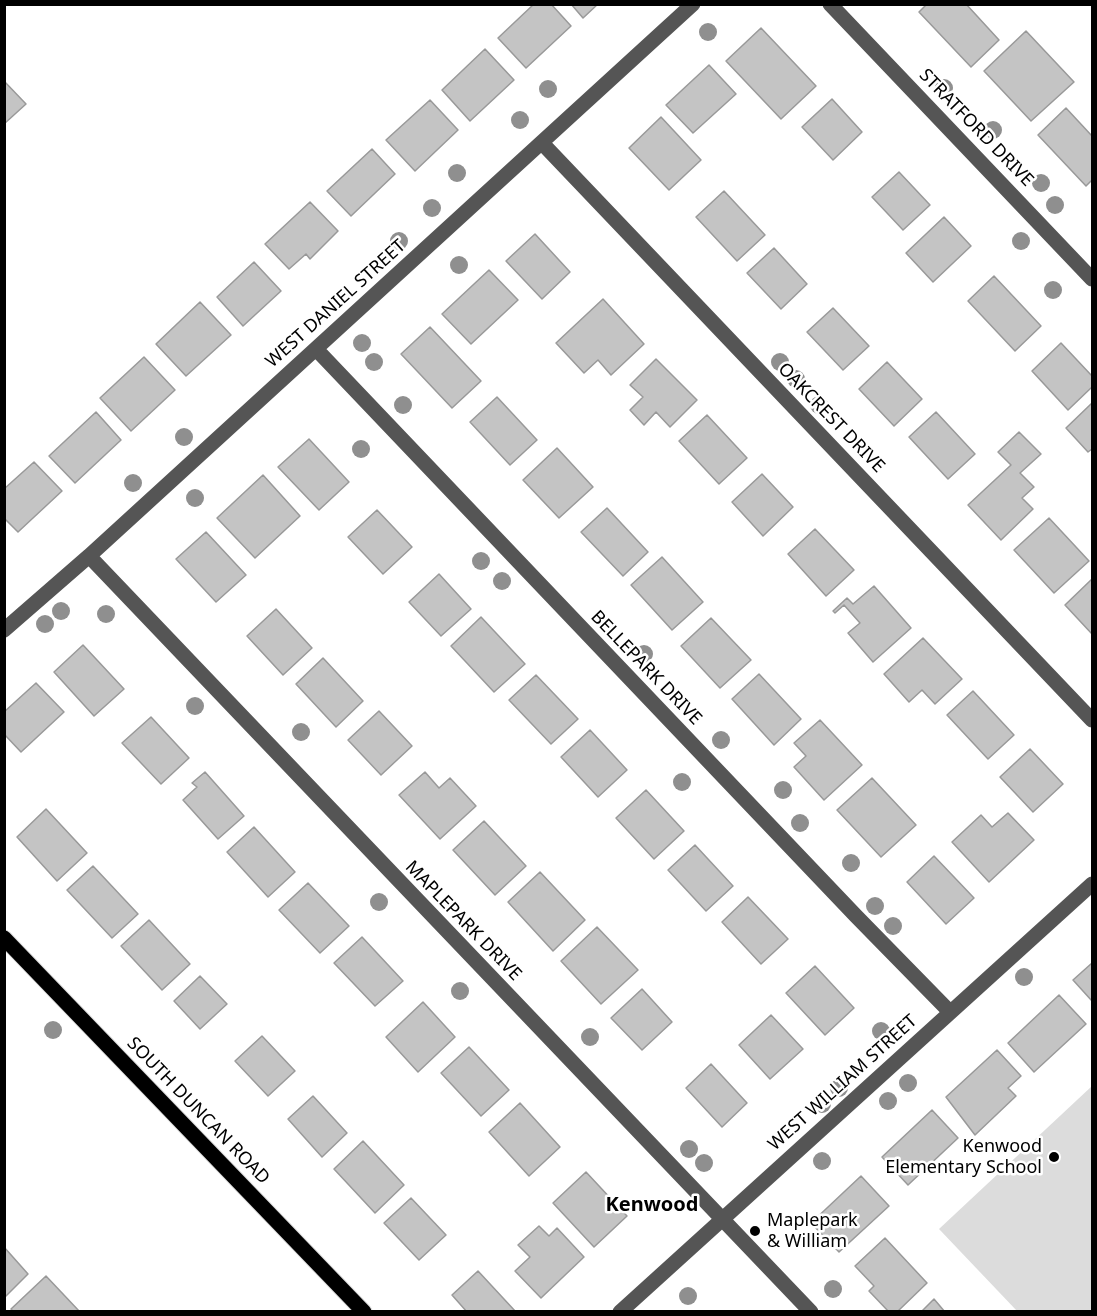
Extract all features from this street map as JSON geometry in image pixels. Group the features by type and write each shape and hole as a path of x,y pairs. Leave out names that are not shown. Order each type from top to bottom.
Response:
{"main road":[{"name":"SOUTH DUNCAN ROAD","path":"4,938 364,1311"}],"street":[{"name":"WEST DANIEL STREET","path":"4,630 89,556 693,4"},
{"name":"STRATFORD DRIVE","path":"830,4 1092,279"},
{"name":"OAKCREST DRIVE","path":"542,143 1092,720"},
{"name":"BELLEPARK DRIVE","path":"316,349 950,1012"},
{"name":"MAPLEPARK DRIVE","path":"89,556 811,1311"},
{"name":"WEST WILLIAM STREET","path":"620,1311 1092,884"}],"shaded area":[{"name":"Kenwood Elementary School","path":"1092,1086 1092,1311 1017,1311 939,1229"}],"building":[{"path":"534,4 551,4 571,26 526,68 498,38"},
{"path":"571,4 598,4 583,18"},
{"path":"927,4 966,4 999,40 971,67 919,12"},
{"path":"761,28 816,86 781,119 726,61"},
{"path":"1026,31 1074,82 1031,121 984,71"},
{"path":"485,49 514,80 470,121 442,90"},
{"path":"709,65 736,94 693,133 666,105"},
{"path":"4,81 26,104 4,124"},
{"path":"832,99 862,132 833,160 802,127"},
{"path":"430,100 458,130 415,171 386,140"},
{"path":"1066,108 1092,136 1092,180 1086,186 1038,135"},
{"path":"661,117 701,160 669,190 629,148"},
{"path":"372,149 395,174 351,216 327,191"},
{"path":"899,172 930,205 903,230 872,197"},
{"path":"724,191 765,235 737,261 696,217"},
{"path":"310,202 338,231 310,259 306,254 289,269 265,244"},
{"path":"944,217 971,246 933,282 906,253"},
{"path":"535,234 570,272 542,299 506,261"},
{"path":"774,248 807,284 781,309 747,273"},
{"path":"254,262 281,291 243,326 217,297"},
{"path":"489,270 518,300 471,344 442,314"},
{"path":"994,276 1041,326 1015,351 968,301"},
{"path":"603,299 644,344 611,375 598,360 584,373 556,343"},
{"path":"200,302 231,335 186,376 156,344"},
{"path":"833,308 869,346 843,370 807,332"},
{"path":"430,327 481,381 452,408 401,354"},
{"path":"1061,343 1092,376 1092,387 1068,410 1032,371"},
{"path":"144,357 175,390 131,431 100,398"},
{"path":"656,359 697,400 670,427 656,412 644,425 630,410 643,397 630,385"},
{"path":"887,362 922,399 894,426 859,389"},
{"path":"497,397 537,440 510,465 470,422"},
{"path":"1092,403 1092,449 1088,452 1066,428"},
{"path":"96,412 121,440 75,483 49,456"},
{"path":"936,412 975,454 948,479 909,437"},
{"path":"707,415 747,458 719,484 679,441"},
{"path":"1019,432 1041,454 1020,473 1034,487 1022,498 1033,509 1001,540 968,505 1011,465 998,452"},
{"path":"309,439 349,482 319,510 278,467"},
{"path":"557,448 593,487 559,518 523,480"},
{"path":"34,462 62,491 18,532 4,518 4,489"},
{"path":"762,474 793,507 763,536 732,502"},
{"path":"263,475 300,516 255,558 217,518"},
{"path":"607,508 648,552 623,576 581,532"},
{"path":"377,510 412,547 383,574 348,537"},
{"path":"1049,518 1089,561 1054,593 1014,550"},
{"path":"815,529 854,570 826,596 788,554"},
{"path":"206,532 246,575 216,602 176,559"},
{"path":"662,557 703,602 672,630 631,585"},
{"path":"439,574 471,609 441,636 409,602"},
{"path":"1092,579 1092,634 1065,605"},
{"path":"874,586 911,628 873,662 848,633 860,623 844,605 835,613 833,611 847,598 853,604"},
{"path":"276,609 312,648 283,675 247,636"},
{"path":"481,617 525,664 494,692 451,646"},
{"path":"711,618 751,660 720,688 681,646"},
{"path":"923,638 962,679 935,704 922,690 909,702 884,674"},
{"path":"83,645 124,689 94,716 54,672"},
{"path":"323,658 363,701 336,727 296,684"},
{"path":"759,674 801,719 774,745 732,699"},
{"path":"536,675 578,719 551,744 509,700"},
{"path":"36,683 64,712 21,752 4,734 4,712"},
{"path":"973,691 1014,735 988,759 947,715"},
{"path":"379,711 412,746 381,775 348,740"},
{"path":"151,717 189,758 161,784 122,743"},
{"path":"820,720 862,765 824,800 794,767 806,756 794,743"},
{"path":"590,730 627,770 598,797 561,757"},
{"path":"1030,749 1063,784 1033,812 1000,777"},
{"path":"205,772 244,816 218,839 183,800 197,787 192,783"},
{"path":"425,772 439,788 450,778 476,806 440,839 399,795"},
{"path":"872,778 916,825 881,857 837,810"},
{"path":"646,790 684,831 654,859 616,818"},
{"path":"46,809 87,853 57,881 17,837"},
{"path":"1008,813 1034,840 989,882 952,842 981,815 992,827"},
{"path":"484,821 526,866 495,895 453,850"},
{"path":"254,827 295,872 268,897 227,852"},
{"path":"695,845 733,886 706,911 668,870"},
{"path":"934,856 974,898 946,924 907,882"},
{"path":"93,866 138,914 112,938 67,890"},
{"path":"540,872 585,920 553,951 508,902"},
{"path":"308,883 349,926 320,953 279,910"},
{"path":"748,897 788,939 761,964 722,922"},
{"path":"149,920 190,964 162,990 121,946"},
{"path":"597,927 638,970 601,1004 561,961"},
{"path":"362,937 403,981 375,1006 334,963"},
{"path":"1092,963 1092,1001 1073,980"},
{"path":"815,966 854,1008 825,1035 786,993"},
{"path":"200,976 227,1004 200,1029 174,1001"},
{"path":"642,989 672,1022 642,1050 611,1018"},
{"path":"1059,995 1086,1024 1034,1072 1008,1043"},
{"path":"423,1002 455,1037 418,1072 386,1037"},
{"path":"771,1015 803,1049 770,1079 739,1045"},
{"path":"262,1036 295,1071 268,1096 235,1061"},
{"path":"469,1047 509,1090 481,1116 441,1073"},
{"path":"997,1050 1021,1076 1008,1088 1016,1096 975,1135 946,1097"},
{"path":"711,1064 747,1103 722,1127 686,1088"},
{"path":"313,1096 347,1133 322,1157 288,1119"},
{"path":"520,1103 560,1147 529,1176 489,1132"},
{"path":"932,1110 958,1138 908,1185 882,1157"},
{"path":"363,1141 404,1185 375,1213 334,1169"},
{"path":"586,1172 627,1216 594,1247 553,1203"},
{"path":"861,1176 889,1206 839,1252 811,1223"},
{"path":"411,1198 446,1235 419,1260 384,1223"},
{"path":"539,1226 549,1236 557,1228 584,1257 541,1298 515,1271 530,1257 518,1245"},
{"path":"885,1238 927,1283 897,1312 889,1312 869,1291 874,1286 855,1266"},
{"path":"4,1247 28,1274 4,1298"},
{"path":"478,1271 516,1312 467,1312 452,1295"},
{"path":"46,1276 80,1312 14,1312 11,1309"},
{"path":"934,1299 945,1312 921,1312"}],"place":[{"name":"Kenwood Elementary School","path":"1054,1157"},
{"name":"Maplepark & William","path":"755,1231"}],"district":[{"name":"Kenwood","path":"652,1205"}]}
